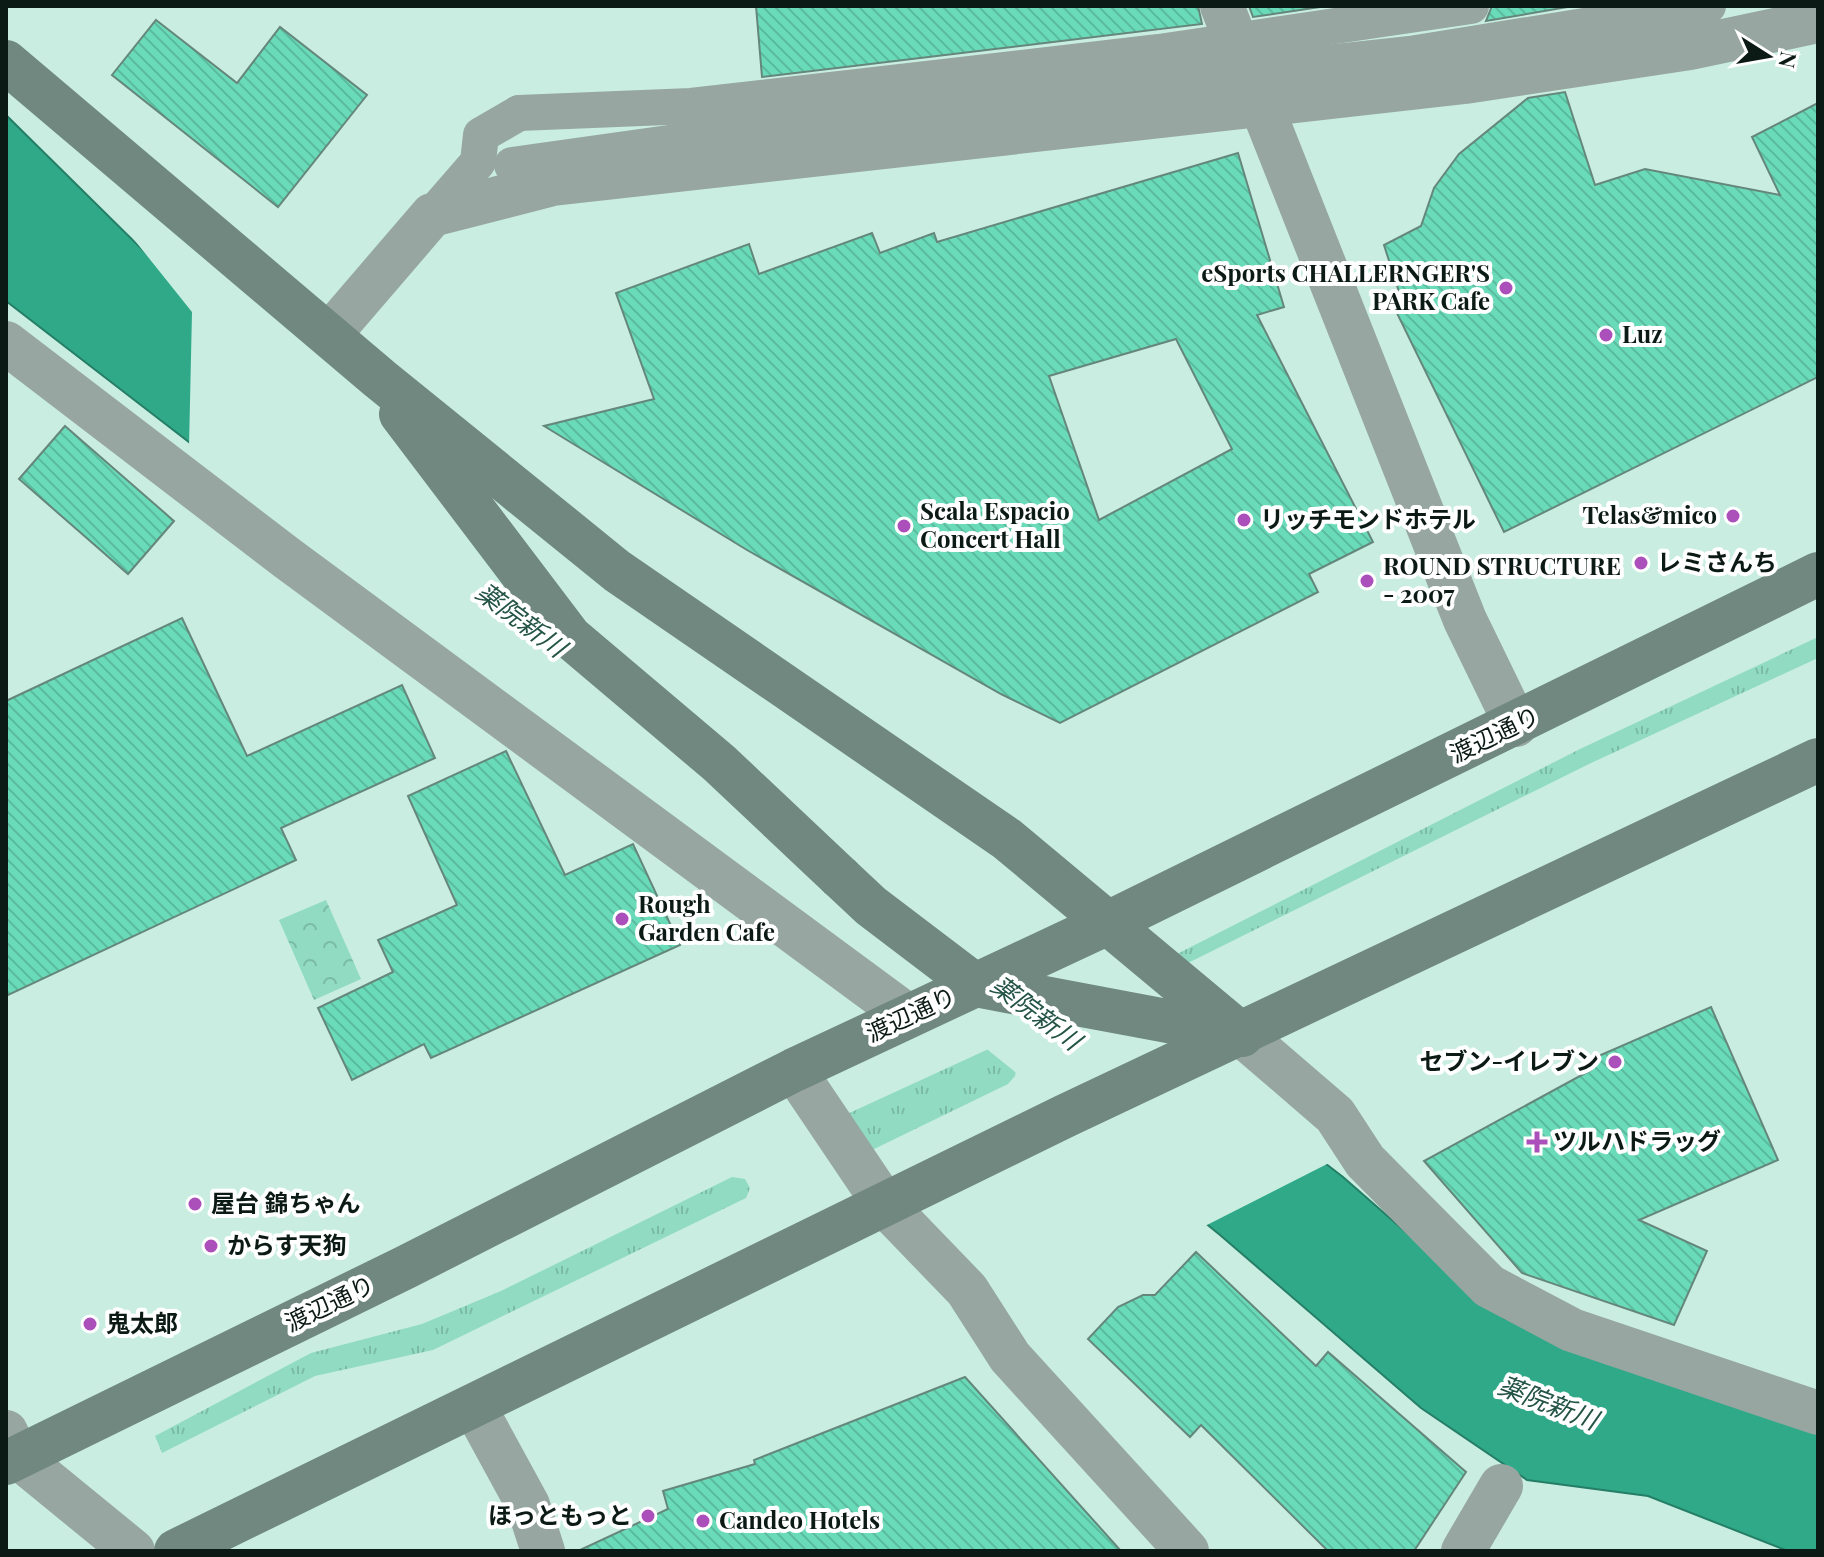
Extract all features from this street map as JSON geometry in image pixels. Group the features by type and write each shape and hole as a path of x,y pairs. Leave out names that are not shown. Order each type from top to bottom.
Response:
{"main road":[{"path":"6,62 380,379 617,571 957,803 1213,1036"},
{"path":"380,379 412,434 570,637 719,763 871,906 975,985 1213,1036"},
{"name":"渡辺通り","path":"10,1450 794,1070 1094,930 1818,574"},
{"path":"176,1551 1065,1116 1213,1036 1818,760"}],"street":[{"path":"1222,6 1465,620 1516,725"},
{"path":"329,335 432,215 553,184 1465,82 1690,48 1818,21"},
{"path":"6,343 299,567 917,1012"},
{"path":"1213,1036 1335,1115 1365,1161 1489,1286 1572,1330 1818,1413"},
{"path":"794,1070 885,1205 967,1290 1010,1357 1187,1551"},
{"path":"474,1406 528,1505 543,1551"},
{"path":"10,1450 133,1551"},
{"path":"1463,1551 1501,1486"}],"lane":[{"path":"495,164 481,135 519,113 691,106 1159,52 1471,6"},
{"path":"432,215 495,164 939,105 1410,54 1708,6"}],"green space":[{"path":"1818,637 1818,658 1589,764 1180,967 1175,955 1580,749"},
{"path":"326,900 361,979 314,1000 279,920"},
{"path":"995,1046 1018,1058 1015,1076 1008,1084 872,1150 845,1115"},
{"path":"732,1177 745,1179 750,1188 746,1198 433,1350 315,1376 162,1453 155,1436 311,1353 422,1324 501,1291"}],"water":[{"name":"薬院新川","path":"6,115 160,267 1343,1177 1504,1318 1818,1427 1818,1551 1788,1551 1648,1496 1527,1480 1421,1408 1220,1235 710,820 216,463 6,301"}],"pier":[{"path":"120,222 163,264 1331,1162 1205,1226 708,823 189,447 192,312"}],"building":[{"path":"756,6 1198,6 1202,24 762,77"},
{"path":"1249,6 1327,6 1253,17"},
{"path":"1492,6 1568,6 1568,7 1486,21"},
{"path":"156,20 237,83 280,27 367,95 278,207 112,75"},
{"name":"Luz","path":"1565,92 1595,185 1645,169 1780,195 1752,137 1818,103 1818,377 1504,532 1394,307 1400,295 1384,245 1421,226 1434,188 1459,154 1528,98"},
{"path":"1238,153 1284,307 1257,315 1373,542 1309,574 1318,592 1060,723 1001,694 747,550 544,426 654,399 616,293 749,244 759,274 872,233 880,253 934,233 937,242","holes":["1176,339 1232,449 1099,520 1049,376"]},
{"path":"65,426 174,521 128,574 19,479"},
{"path":"182,618 247,756 402,685 435,758 281,828 296,860 6,996 6,701"},
{"path":"506,751 565,875 633,844 680,945 431,1058 424,1044 352,1080 318,1008 393,972 378,940 457,905 408,796"},
{"path":"1711,1007 1778,1160 1639,1220 1707,1251 1674,1325 1522,1273 1424,1161 1591,1070 1587,1061"},
{"path":"1196,1252 1316,1366 1328,1352 1466,1472 1414,1551 1328,1551 1201,1425 1190,1437 1088,1339 1118,1307 1143,1295 1155,1295"},
{"path":"965,1377 1121,1551 578,1551 668,1509 663,1491 755,1464 754,1460"}],"place":[{"name":"eSports CHALLERNGER'S PARK Cafe","path":"1506,288"},
{"name":"Luz","path":"1606,335"},
{"name":"Telas&mico","path":"1733,516"},
{"name":"リッチモンドホテル","path":"1244,520"},
{"name":"Scala Espacio Concert Hall","path":"904,526"},
{"name":"レミさんち","path":"1641,563"},
{"name":"ROUND STRUCTURE - 2007","path":"1367,581"},
{"name":"Rough Garden Cafe","path":"622,919"},
{"name":"セブン-イレブン","path":"1615,1062"},
{"name":"ツルハドラッグ","path":"1537,1142"},
{"name":"屋台 錦ちゃん","path":"195,1204"},
{"name":"からす天狗","path":"211,1246"},
{"name":"鬼太郎","path":"90,1324"},
{"name":"ほっともっと","path":"648,1516"},
{"name":"Candeo Hotels","path":"703,1521"}]}
